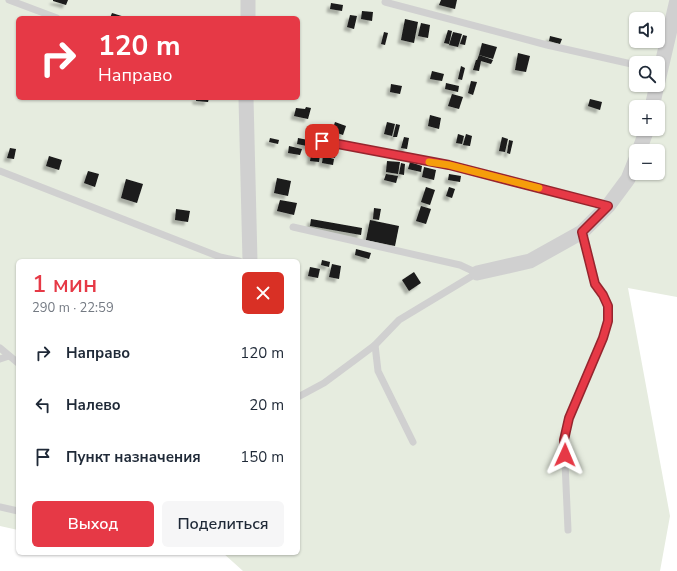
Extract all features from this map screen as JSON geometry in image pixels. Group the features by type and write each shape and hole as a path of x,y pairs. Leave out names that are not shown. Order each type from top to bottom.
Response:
{"street":[{"path":"248,0 248,16"},
{"path":"663,56 677,0"},
{"path":"246,100 250,259"},
{"path":"477,273 530,261 582,232 608,206 629,176"}],"lane":[{"path":"9,0 52,16"},
{"path":"385,2 547,45 629,63"},
{"path":"322,141 449,165 608,206"},
{"path":"0,171 220,257 229,259"},
{"path":"293,226 460,265 477,273"},
{"path":"568,530 564,440 569,418 603,338 608,321 608,306 603,295 595,284 582,232"},
{"path":"300,396 324,383 375,345 399,320 477,273"},
{"path":"375,345 378,371 413,442"},
{"path":"0,348 16,361"},
{"path":"0,359 9,356"},
{"path":"0,507 16,511"}],"shaded area":[{"path":"0,0 677,0 677,297 628,288 670,516 660,571 243,571 225,555 300,555 300,259 16,259 16,530 0,526"}],"building":[{"path":"53,0 68,0 66,5"},
{"path":"441,0 457,0 455,9 439,5"},
{"path":"331,3 343,5 342,11 330,9"},
{"path":"362,11 373,12 372,21 361,19"},
{"path":"112,13 122,16 111,16"},
{"path":"350,15 357,16 354,29 347,27"},
{"path":"405,19 418,22 414,43 401,40"},
{"path":"421,23 430,25 428,38 418,36"},
{"path":"448,30 452,31 449,44 444,43"},
{"path":"384,32 388,33 385,45 381,44"},
{"path":"453,32 462,34 458,47 449,45"},
{"path":"463,35 467,36 465,45 460,44"},
{"path":"550,36 562,39 560,44 549,41"},
{"path":"482,43 497,47 493,59 479,55"},
{"path":"518,53 530,56 526,72 515,70"},
{"path":"479,55 493,60 491,64 481,61 479,71 473,70 476,60"},
{"path":"461,66 465,68 462,80 458,79"},
{"path":"432,71 444,74 442,81 430,79"},
{"path":"471,81 477,82 473,95 468,93"},
{"path":"446,83 459,86 458,92 445,89"},
{"path":"391,84 402,86 400,94 390,92"},
{"path":"452,94 463,97 459,109 448,106"},
{"path":"590,99 602,102 600,110 588,106"},
{"path":"196,100 208,100 208,102"},
{"path":"306,107 311,108 308,119 294,116 296,108 305,109"},
{"path":"430,115 441,118 439,129 428,126"},
{"path":"335,122 346,126 343,135 332,131"},
{"path":"387,122 395,124 392,136 384,134"},
{"path":"396,124 400,125 397,137 393,137"},
{"path":"458,134 464,136 462,144 456,143"},
{"path":"466,134 472,136 470,146 463,145"},
{"path":"404,137 409,138 407,149 401,148"},
{"path":"502,137 508,139 505,152 499,151"},
{"path":"270,138 279,140 278,144 269,142"},
{"path":"298,138 313,141 312,147 297,144"},
{"path":"509,140 513,141 510,154 507,153"},
{"path":"326,145 337,147 335,158 323,155"},
{"path":"289,146 302,149 300,155 288,153"},
{"path":"313,146 321,148 319,162 310,161"},
{"path":"10,148 16,149 14,159 7,158"},
{"path":"49,156 62,160 59,170 46,166"},
{"path":"323,156 334,159 333,165 322,163"},
{"path":"387,161 400,162 398,174 386,172"},
{"path":"410,162 422,166 421,172 408,169"},
{"path":"401,163 405,164 404,175 399,174"},
{"path":"424,167 436,170 434,180 422,177"},
{"path":"88,171 99,174 95,187 84,183"},
{"path":"386,174 398,176 396,183 384,180"},
{"path":"449,174 461,176 460,182 448,180"},
{"path":"277,178 291,181 288,196 274,193"},
{"path":"126,179 143,184 137,203 121,198"},
{"path":"426,187 435,190 430,205 421,202"},
{"path":"449,187 455,189 452,198 446,196"},
{"path":"280,200 297,203 294,215 277,211"},
{"path":"421,206 431,209 426,224 416,221"},
{"path":"374,208 381,209 379,220 373,219"},
{"path":"176,209 190,211 188,222 175,220"},
{"path":"311,219 362,228 361,235 310,226"},
{"path":"370,220 399,226 395,246 366,240"},
{"path":"356,249 371,253 369,259 355,255"},
{"path":"322,260 330,262 329,267 321,265"},
{"path":"332,264 341,266 339,279 329,277"},
{"path":"310,267 320,269 318,278 308,276"},
{"path":"414,272 421,283 409,291 402,280"}],"slow traffic":[{"path":"429,162 449,165 539,188"}],"route":[{"path":"322,141 449,165 608,206 582,232 595,284 603,295 608,306 608,321 603,338 569,418 564,440 565,455"}]}
